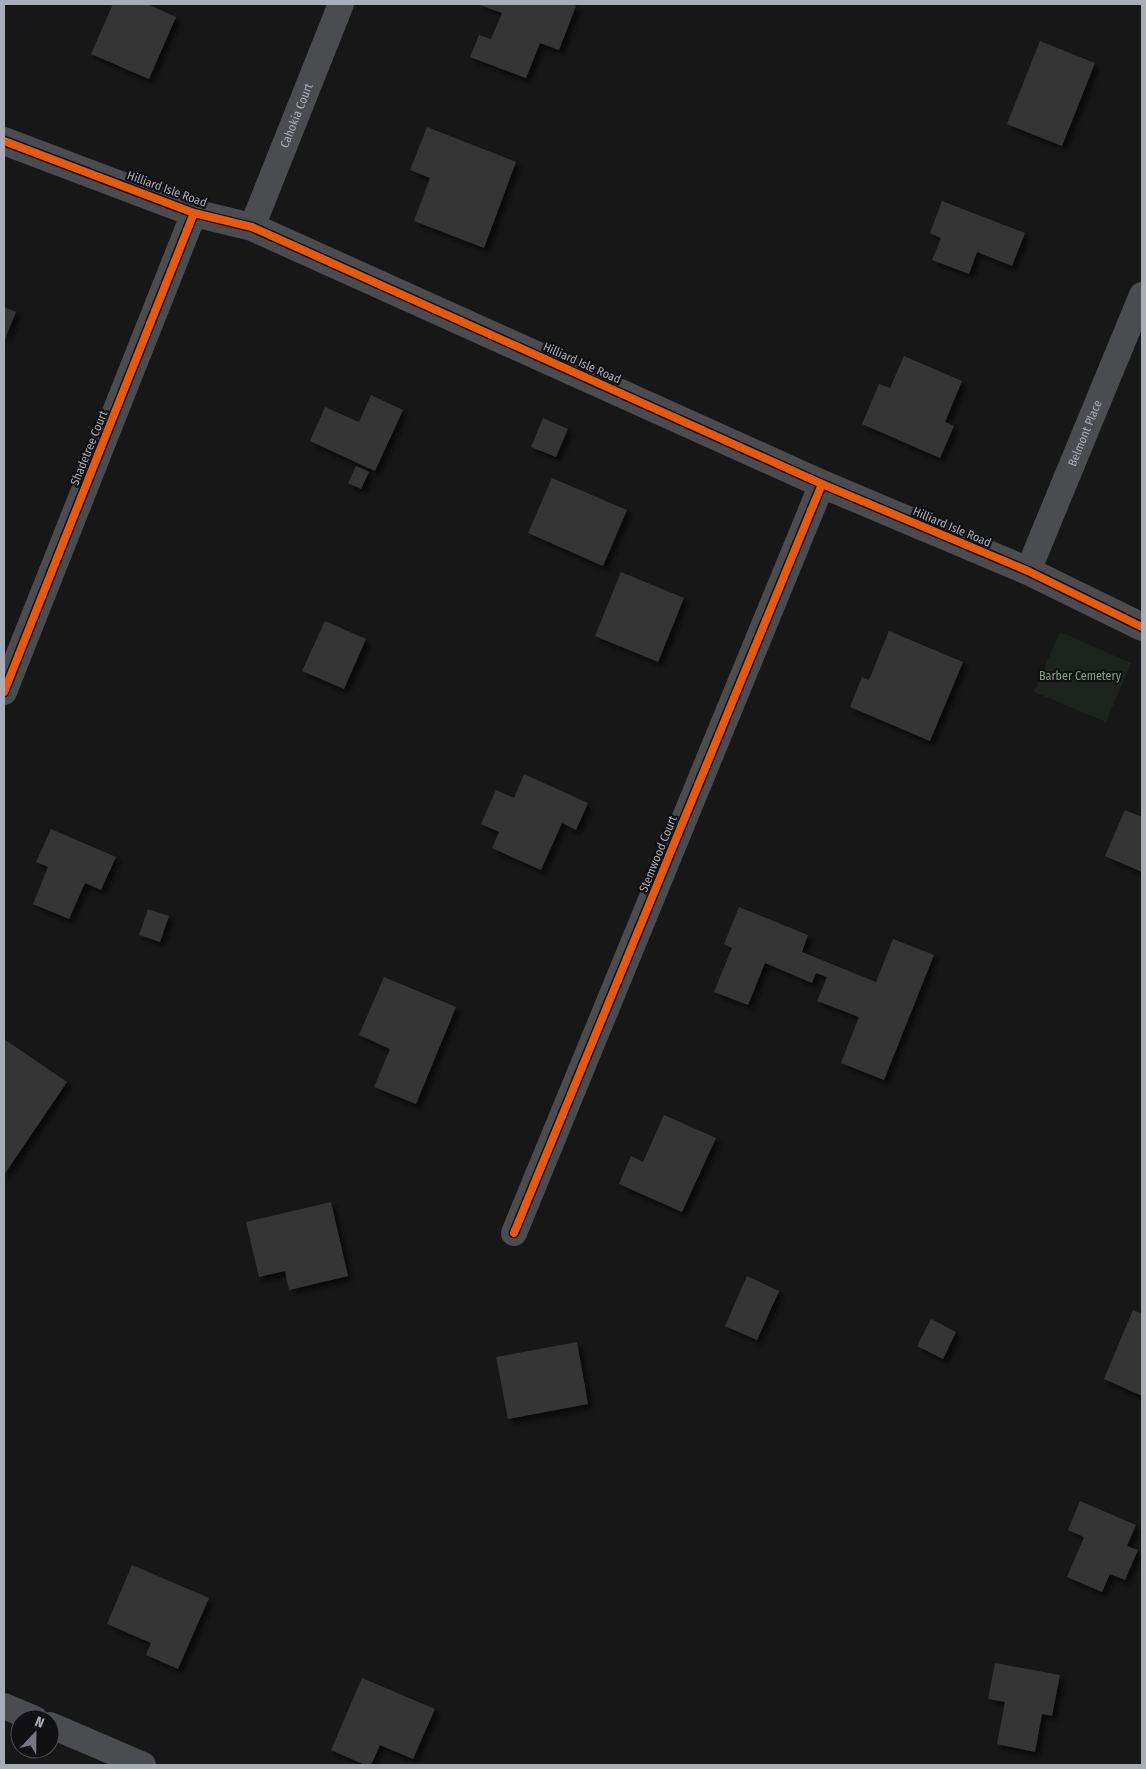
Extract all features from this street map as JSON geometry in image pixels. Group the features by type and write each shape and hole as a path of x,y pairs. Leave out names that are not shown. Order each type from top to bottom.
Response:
{"street":[{"name":"Cahokia Court","path":"252,226 341,4"},
{"name":"Hilliard Isle Road","path":"4,140 194,213 252,226 822,484 1028,572 1142,627"},
{"name":"Shadetree Court","path":"4,692 194,213"},
{"name":"Belmont Place","path":"1028,572 1142,295"},
{"name":"Stemwood Court","path":"514,1233 822,484"},
{"path":"60,1729 143,1765"}],"green space":[{"name":"Barber Cemetery","path":"1060,632 1131,663 1106,722 1034,692"}],"building":[{"path":"113,4 147,4 176,17 149,79 91,54"},
{"path":"481,4 571,4 576,6 559,50 540,43 526,78 470,57 479,35 491,39 502,13"},
{"path":"1040,41 1095,63 1062,146 1007,124"},
{"path":"427,127 516,162 484,248 414,221 430,178 410,170"},
{"path":"942,201 1025,233 1012,266 977,252 969,274 932,260 941,238 930,233"},
{"path":"4,307 16,312 4,341"},
{"path":"904,356 962,381 945,422 954,426 940,458 862,424 879,384 890,388"},
{"path":"371,395 403,410 375,471 310,441 325,407 359,422"},
{"path":"543,418 568,429 556,457 531,447"},
{"path":"356,466 369,472 361,489 348,483"},
{"path":"552,478 627,510 603,566 528,533"},
{"path":"621,572 684,598 658,662 595,636"},
{"path":"325,621 366,639 344,689 302,671"},
{"path":"889,631 963,662 930,741 850,707 862,677 869,680"},
{"path":"524,774 588,803 576,830 562,823 541,870 492,848 499,832 481,824 496,790 514,798"},
{"path":"1125,810 1142,817 1142,872 1105,856"},
{"path":"51,829 116,857 101,890 85,883 69,919 33,904 48,867 36,862"},
{"path":"739,907 808,935 802,952 876,982 893,939 934,955 884,1080 841,1063 859,1017 817,1001 827,977 816,973 812,983 765,963 748,1005 714,992 732,948 724,944"},
{"path":"148,909 169,916 160,942 139,935"},
{"path":"384,977 456,1007 416,1104 374,1087 390,1049 359,1035"},
{"path":"4,1039 67,1082 4,1175"},
{"path":"664,1115 716,1138 682,1212 619,1184 631,1156 643,1162"},
{"path":"331,1202 348,1276 289,1290 285,1271 259,1277 246,1222"},
{"path":"747,1276 779,1291 757,1340 725,1326"},
{"path":"1133,1310 1142,1314 1142,1396 1104,1379"},
{"path":"931,1319 956,1332 943,1359 917,1346"},
{"path":"577,1342 588,1404 508,1419 496,1357"},
{"path":"1080,1501 1136,1525 1127,1546 1138,1550 1125,1580 1110,1574 1102,1592 1067,1577 1084,1537 1068,1530"},
{"path":"132,1565 209,1598 178,1669 146,1655 151,1643 107,1624"},
{"path":"995,1663 1060,1675 1052,1716 1042,1714 1035,1752 997,1744 1005,1702 988,1699"},
{"path":"362,1678 435,1709 413,1759 380,1745 371,1765 365,1765 331,1750"}],"cycle path":[{"path":"4,141 194,213 252,227 822,484 1028,571 1142,627"},
{"path":"4,692 194,213"},
{"path":"514,1233 822,484"}]}
